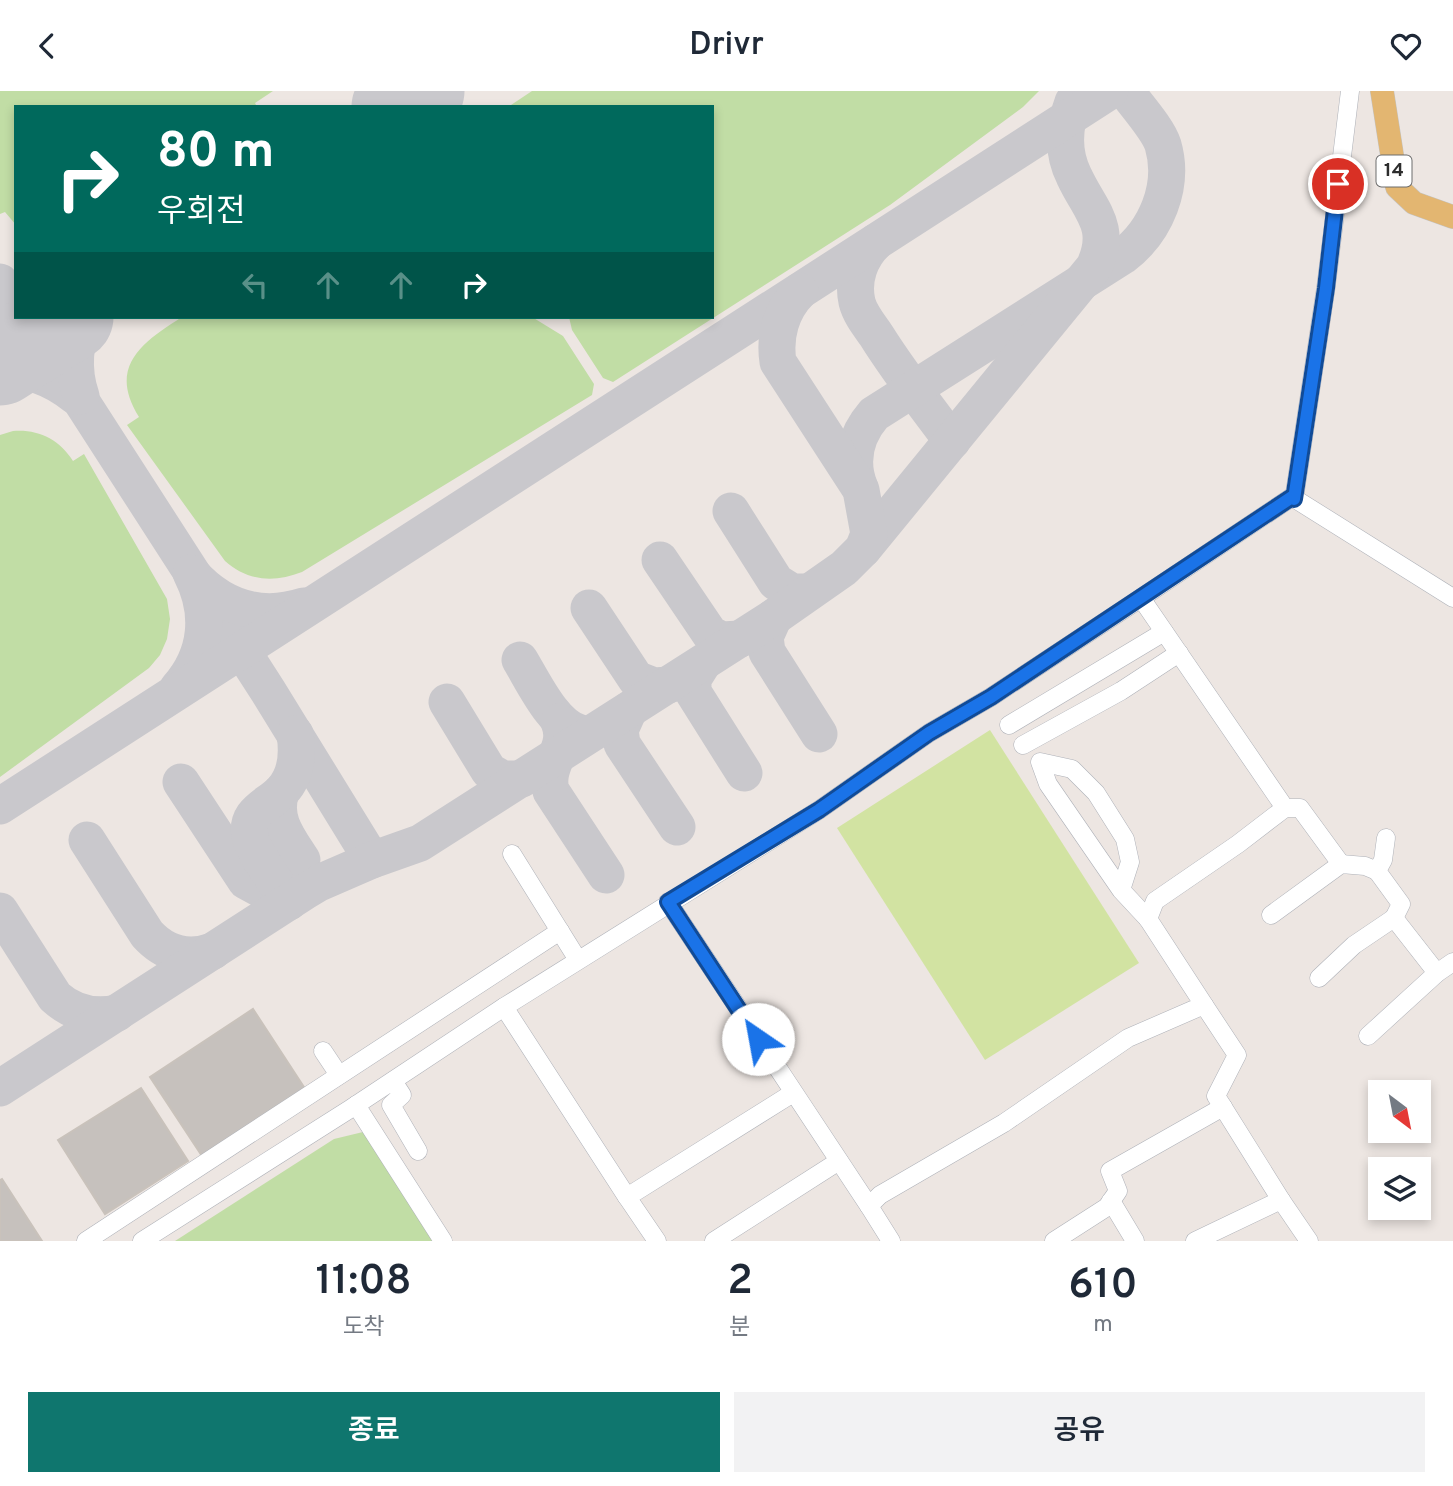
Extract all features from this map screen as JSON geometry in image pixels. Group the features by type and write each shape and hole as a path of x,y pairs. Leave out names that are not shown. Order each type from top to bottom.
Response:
{"main road":[{"name":"14","path":"1382,91 1397,187 1415,203 1453,217"}],"lane":[{"path":"1294,499 1326,288 1350,91"},
{"path":"142,1241 668,902 819,810 929,733 991,697 1292,497 1453,598"},
{"path":"1141,598 1285,808"},
{"path":"1009,725 1164,632"},
{"path":"1023,745 1179,653"},
{"path":"1091,675 1104,699"},
{"path":"991,697 1023,745 1040,762 1048,784 1121,890 1148,919 1237,1055 1216,1096 1308,1241"},
{"path":"1040,762 1072,769 1096,793 1125,839 1130,862 1121,890"},
{"path":"1148,919 1155,901 1285,808 1300,807 1340,864"},
{"path":"1377,871 1383,860 1385,838"},
{"path":"512,854 578,960"},
{"path":"1271,915 1340,864 1365,866 1377,871 1401,904 1395,918 1354,946 1319,978"},
{"path":"668,902 891,1241"},
{"path":"1395,918 1437,973"},
{"path":"86,1241 560,930"},
{"path":"1368,1036 1437,973 1453,962"},
{"path":"869,1206 880,1195 1004,1123 1128,1038 1203,1005"},
{"path":"504,1007 657,1241"},
{"path":"323,1051 339,1075"},
{"path":"393,1081 402,1095 391,1105 418,1151"},
{"path":"627,1197 793,1093"},
{"path":"356,1105 443,1241"},
{"path":"1054,1241 1107,1207 1118,1191 1110,1171 1223,1107"},
{"path":"714,1241 839,1161"},
{"path":"1195,1241 1281,1200"},
{"path":"1111,1201 1132,1240"}],"green space":[{"path":"0,91 273,91 255,103 256,105 14,105 14,223 5,212 0,214"},
{"path":"532,91 1039,91 1023,107 890,205 714,317 714,105 511,105"},
{"path":"179,319 535,319 563,336 594,384 592,395 302,572 281,578 261,578 242,573 225,561 127,425 139,417 130,399 128,370 134,357 154,336"},
{"path":"569,319 712,319 613,382 603,378 572,330"},
{"path":"13,431 31,432 47,437 61,447 73,461 84,454 167,599 170,619 167,639 160,655 149,668 0,777 0,435"},
{"path":"990,730 1139,963 985,1060 837,828"},
{"path":"363,1132 436,1241 175,1241 334,1139"}],"building":[{"path":"253,1009 313,1101 210,1168 150,1077"},
{"path":"141,1088 188,1161 105,1214 58,1140"},
{"path":"2,1179 42,1241 0,1241"}],"taxiway":[{"path":"0,806 1110,91"},
{"path":"860,488 855,468 856,449 862,431 874,414 1123,256 1145,234 1160,207 1166,161 1157,132 1126,91"},
{"path":"863,549 1094,267 1099,253 1100,229 1070,167 1066,148 1066,130 1073,102"},
{"path":"876,242 859,269 856,285 858,306 894,362 952,441"},
{"path":"0,282 3,305 0,335"},
{"path":"0,1088 319,883 420,843 774,617 844,568 863,549 869,534 861,490 778,362 780,324 788,306 800,291"},
{"path":"28,319 268,691 372,860"},
{"path":"81,396 76,376 76,356 85,319"},
{"path":"0,369 40,376 75,396"},
{"path":"731,511 776,582 792,592 809,592"},
{"path":"660,560 710,634 722,640 740,639"},
{"path":"178,688 196,661 203,632 202,603 191,573 215,594 242,607 272,612 304,606"},
{"path":"589,608 636,679 654,686 669,685"},
{"path":"774,617 765,637 767,652 819,734"},
{"path":"520,660 538,692 554,713 571,729 581,733"},
{"path":"703,663 693,679 693,692 744,773"},
{"path":"447,702 489,771 503,779 522,779"},
{"path":"629,710 620,730 622,744 677,827"},
{"path":"559,722 561,740 551,772 551,791 606,875"},
{"path":"289,902 256,851 249,828 254,815 282,791 290,779 296,757 295,734"},
{"path":"181,782 246,881 270,894 289,895"},
{"path":"281,792 280,820 302,860"},
{"path":"87,840 154,941 169,951 186,955 213,951"},
{"path":"0,911 55,997 84,1013 117,1013"}],"runway":[{"path":"399,105 420,91"},
{"path":"0,361 66,319"}],"route":[{"path":"758,1039 668,902 819,810 929,733 991,697 1292,497 1294,499 1326,288 1338,184"}]}
